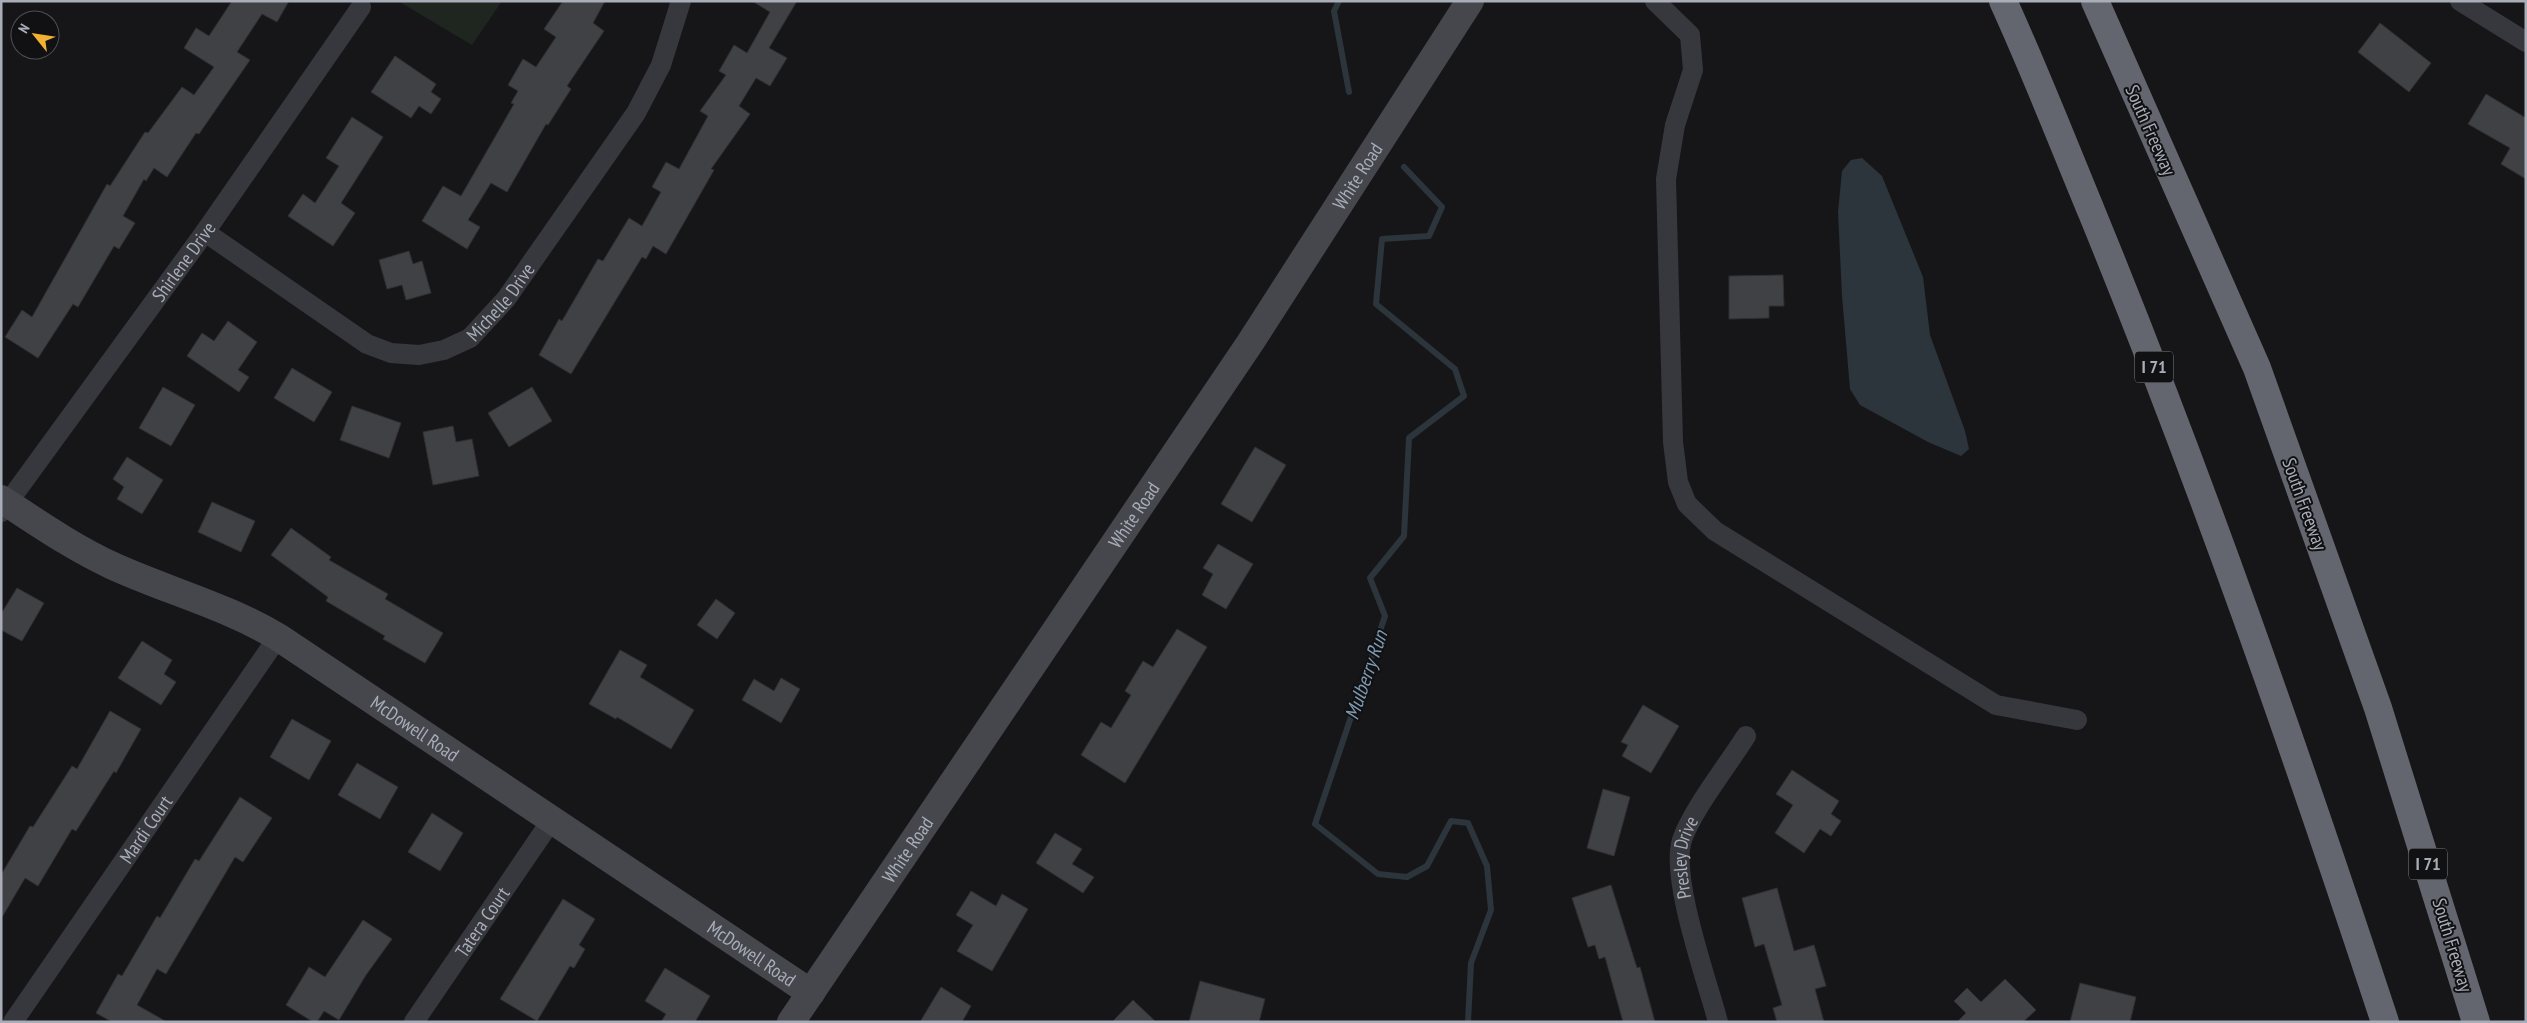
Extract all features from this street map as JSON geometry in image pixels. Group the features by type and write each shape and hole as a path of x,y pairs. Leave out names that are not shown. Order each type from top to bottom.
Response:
{"highway":[{"name":"I 71","path":"2003,1 2136,320 2199,484 2290,738 2384,1022"},
{"name":"South Freeway","path":"2095,1 2257,368 2378,708 2476,1022"}],"street":[{"name":"Michelle Drive","path":"205,232 367,344 391,353 419,355 444,350 470,338 506,299 636,113 661,65 681,1"},
{"name":"White Road","path":"791,1022 1250,343 1470,1"},
{"path":"1655,1 1690,35 1693,70 1675,125 1666,178 1673,442 1678,482 1687,504 1715,531 1996,705 2078,720"},
{"path":"2460,1 2526,42"},
{"name":"Shirlene Drive","path":"3,505 205,232 361,7"},
{"name":"McDowell Road","path":"3,505 88,554 222,608 278,638 811,993"},
{"name":"Mardi Court","path":"13,1022 278,638"},
{"name":"Presley Drive","path":"1718,1022 1683,892 1678,857 1682,840 1690,823 1746,736"},
{"name":"Tatera Court","path":"414,1022 551,820"}],"shaded area":[{"path":"398,1 502,1 472,45"},
{"path":"1862,158 1882,176 1923,277 1930,335 1965,431 1969,449 1961,456 1928,442 1860,405 1850,389 1842,296 1838,212 1842,171 1851,160"}],"building":[{"path":"232,1 289,1 277,22 262,14 237,52 250,60 199,134 196,133 167,177 154,168 146,181 144,179 123,216 135,223 119,249 114,246 78,307 73,304 38,358 5,337 22,310 32,317 107,184 110,186 145,132 148,133 182,87 194,95 214,67 184,48 196,28 209,36"},
{"path":"563,1 605,1 593,23 604,31 567,86 571,89 548,125 546,124 507,192 491,183 468,220 480,227 467,249 422,221 443,186 461,196 514,104 511,103 518,91 508,85 523,59 536,67 556,37 544,29"},
{"path":"752,1 797,1 769,48 787,58 770,86 756,78 739,106 750,114 711,169 714,170 666,254 653,246 646,259 642,257 571,374 539,355 559,319 562,321 598,259 603,261 629,218 642,226 661,192 652,187 666,162 679,169 708,116 700,111 726,75 719,71 734,45 747,53 770,12"},
{"path":"2380,23 2431,63 2409,92 2358,52"},
{"path":"395,56 436,84 431,92 441,99 431,114 419,106 411,118 371,92"},
{"path":"2486,94 2526,118 2526,179 2501,164 2510,148 2468,124"},
{"path":"352,117 383,137 341,203 355,213 333,246 288,216 303,194 315,203 339,166 326,158"},
{"path":"409,251 413,264 422,261 431,293 406,300 402,285 387,289 379,260"},
{"path":"1783,275 1784,306 1769,306 1769,318 1729,319 1729,276"},
{"path":"228,321 257,342 238,370 249,377 239,392 187,356 202,333 214,341"},
{"path":"292,368 332,392 314,422 274,398"},
{"path":"163,387 195,405 171,446 139,428"},
{"path":"532,387 552,421 509,447 488,413"},
{"path":"352,406 401,423 389,458 340,440"},
{"path":"453,426 456,442 472,439 479,476 433,485 423,432"},
{"path":"1255,447 1286,465 1252,522 1221,504"},
{"path":"127,457 163,480 142,514 117,499 124,487 113,479"},
{"path":"212,502 255,521 241,552 198,532"},
{"path":"291,528 331,557 329,560 388,594 385,599 443,633 425,663 383,639 385,636 326,601 328,597 271,555"},
{"path":"1218,544 1253,564 1226,609 1202,595 1213,574 1203,568"},
{"path":"17,588 44,603 22,641 1,630 1,614"},
{"path":"716,599 735,613 717,639 697,625"},
{"path":"1177,629 1207,647 1125,783 1081,755 1101,722 1111,728 1131,695 1125,691 1143,661 1153,667"},
{"path":"142,641 172,660 164,674 176,682 161,705 118,678"},
{"path":"620,650 647,665 640,677 694,710 671,749 617,717 616,719 589,704"},
{"path":"781,678 800,689 781,723 742,700 754,679 774,691"},
{"path":"1643,705 1679,726 1651,773 1622,756 1628,745 1621,742"},
{"path":"110,711 141,729 116,773 114,771 76,831 72,829 38,886 25,878 1,919 1,875 30,826 33,827 72,766 77,769"},
{"path":"292,719 331,741 309,780 270,757"},
{"path":"357,763 398,787 380,819 338,795"},
{"path":"1792,770 1839,801 1831,814 1841,821 1831,836 1820,829 1804,853 1775,833 1793,805 1776,794"},
{"path":"1603,789 1630,797 1614,856 1587,848"},
{"path":"240,797 272,818 243,862 235,857 166,974 157,969 137,1005 167,1022 112,1022 96,1013 118,974 122,976 157,916 160,918 195,859 199,861"},
{"path":"432,813 463,833 440,871 408,852"},
{"path":"1055,833 1082,849 1072,864 1094,877 1083,893 1036,863"},
{"path":"1611,885 1637,968 1640,967 1655,1022 1623,1022 1605,957 1599,959 1595,945 1588,947 1572,898"},
{"path":"1777,888 1794,951 1814,945 1826,986 1815,989 1824,1022 1777,1022 1773,1008 1782,1005 1764,944 1755,947 1742,898"},
{"path":"971,891 996,906 1002,894 1028,909 992,971 957,951 973,925 956,915"},
{"path":"563,899 595,919 579,945 585,949 574,968 570,966 537,1021 500,999"},
{"path":"363,920 392,939 366,975 339,1020 324,1011 317,1022 313,1022 286,1005 309,967 325,977"},
{"path":"665,968 710,996 695,1022 661,1022 666,1014 645,1001"},
{"path":"2005,979 2036,1010 2023,1022 1957,1022 1966,1013 1954,1001 1967,988 1981,1002"},
{"path":"1200,981 1265,999 1259,1022 1189,1022"},
{"path":"2080,983 2136,997 2130,1022 2070,1022"},
{"path":"941,987 971,1006 962,1022 920,1022"},
{"path":"1133,1000 1156,1022 1112,1022"}],"waterway":[{"name":"Mulberry Run","path":"1339,1 1334,11 1349,92"},
{"name":"Mulberry Run","path":"1404,167 1442,207 1429,236 1382,239 1376,304 1455,369 1464,396 1409,438 1404,536 1370,578 1385,616 1315,824 1378,874 1407,877 1427,866 1451,821 1468,823 1487,866 1491,910 1471,963 1468,1022"}]}
